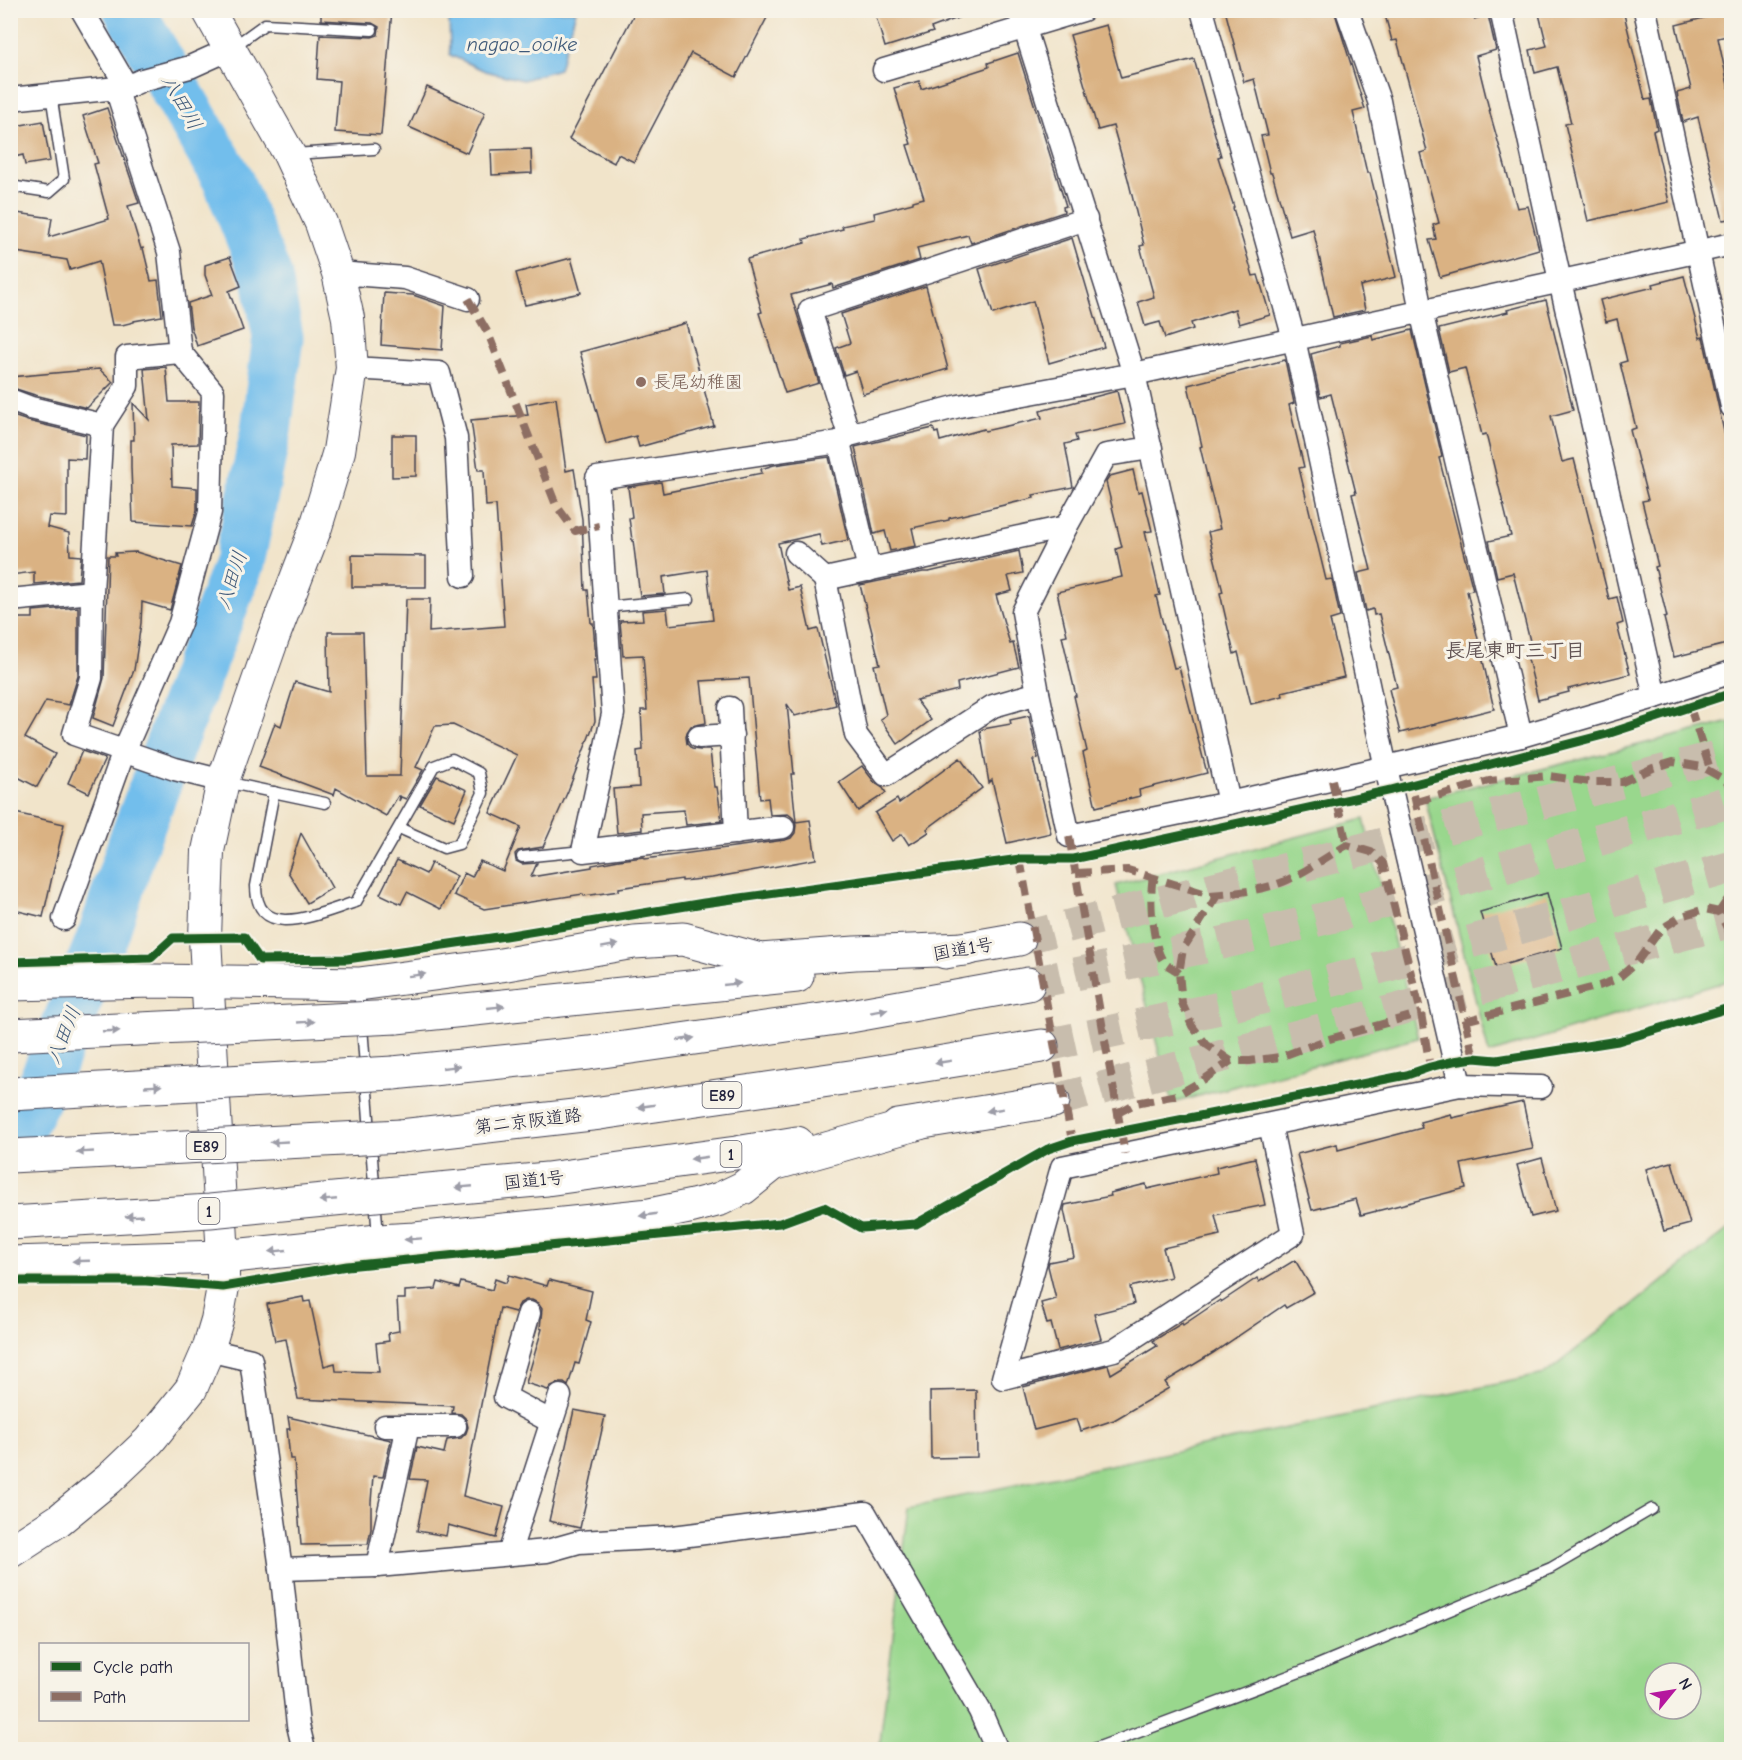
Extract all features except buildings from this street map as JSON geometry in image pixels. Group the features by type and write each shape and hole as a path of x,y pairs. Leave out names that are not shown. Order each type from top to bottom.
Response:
{"highway":[{"path":"10,984 155,981 359,984 501,965 644,941 683,939 759,960 855,953 966,949"},
{"name":"国道1号","path":"10,1035 396,1017 779,979 1019,939"},
{"path":"10,1094 393,1072 589,1053 850,1016 1028,984"},
{"name":"第二京阪道路","path":"10,1156 401,1136 600,1113 857,1076 1042,1046"},
{"name":"国道1号","path":"10,1222 210,1211 547,1179 736,1153 1053,1101"},
{"path":"10,1263 223,1257 650,1215 720,1199 743,1188 773,1164 919,1123"}],"street":[{"path":"64,919 132,754 180,623 210,512 213,392 180,352 169,252 128,85 82,10"},
{"path":"884,70 1023,19 1083,10"},
{"path":"1202,10 1294,339 1386,768 1460,1085"},
{"path":"1347,10 1379,101 1421,311 1521,736"},
{"path":"1501,10 1655,697"},
{"path":"1645,10 1731,407"},
{"path":"10,1552 59,1520 149,1441 191,1389 208,1350 217,1320 223,1287 223,1257 205,938 208,851 223,781 273,638 316,527 339,451 352,368 348,318 338,273 321,223 289,154 230,49 215,13"},
{"path":"1023,19 1134,374 1229,803"},
{"path":"12,96 128,85 190,66 230,49"},
{"path":"869,570 844,438 810,310 1086,219"},
{"path":"783,827 583,851 613,714 597,478 844,438 959,406 1134,374 1731,244"},
{"path":"338,273 405,278 468,299"},
{"path":"180,352 127,357 127,386 102,425 92,592 91,678 74,734 175,769 223,781"},
{"path":"352,368 439,373 456,438 463,576"},
{"path":"10,400 31,408 102,425"},
{"path":"1151,448 1106,455 1023,612 1069,836 1229,803 1521,736 1731,672"},
{"path":"825,579 1066,527"},
{"path":"796,554 825,579 856,735 886,775 993,705 1038,693"},
{"path":"10,600 92,592"},
{"path":"730,708 736,833"},
{"path":"699,737 732,735"},
{"path":"1270,1124 1293,1234 1114,1350 1003,1378 1062,1167 1270,1124 1460,1085 1541,1087"},
{"path":"529,1313 505,1397 552,1422"},
{"path":"208,1350 251,1360 281,1569 298,1725 304,1749"},
{"path":"509,1554 560,1396"},
{"path":"385,1426 455,1426"},
{"path":"377,1566 408,1426"},
{"path":"281,1569 377,1566 547,1551 579,1542 673,1537 865,1513 980,1711 997,1749"}],"lane":[{"path":"230,49 265,24 372,30"},
{"path":"10,186 49,192 64,179 51,94"},
{"path":"289,154 374,149"},
{"path":"606,607 689,599"},
{"path":"274,792 256,886 256,898 261,909 273,920 291,921 356,902 434,766 452,759 480,773 483,793 459,844 444,848 399,828"},
{"path":"223,781 325,803"},
{"path":"522,856 583,851"},
{"path":"359,984 378,1241"},
{"path":"1091,1749 1313,1667 1551,1568 1652,1509"}],"green space":[{"path":"1731,722 1731,980 1489,1054 1425,798"},
{"path":"1364,819 1418,1038 1172,1103 1116,885"},
{"path":"1731,1227 1731,1749 879,1750 909,1507 1545,1374"}],"water":[{"name":"nagao_ooike","path":"449,10 576,11 559,69 523,80 485,71 450,55"}],"waterway":[{"name":"八田川","path":"10,1147 45,1079 104,933 134,841 239,563 266,430 278,337 267,277 227,178 129,10"}],"tunnel":[{"path":"1019,939 1732,753"},
{"path":"1028,984 1209,946 1339,915 1732,801"},
{"path":"1042,1046 1225,1007 1354,975 1732,867"},
{"path":"1053,1101 1732,921"}],"marked path":[{"path":"468,299 488,333 556,505 575,531 599,526"},
{"path":"1690,707 1711,772"},
{"path":"1416,802 1489,781 1549,776 1590,782 1622,782 1673,762 1702,767 1725,780 1732,788"},
{"path":"1332,780 1347,845"},
{"path":"1414,795 1474,1058"},
{"path":"1069,836 1125,1154"},
{"path":"1076,873 1128,870 1210,895 1256,890 1283,882 1347,845 1371,852 1383,863 1421,1013 1430,1067"},
{"path":"1020,859 1072,1141"},
{"path":"1153,877 1154,934 1164,962 1179,973"},
{"path":"1719,912 1732,893"},
{"path":"1218,894 1183,949 1179,973 1182,1003 1192,1026 1207,1045 1231,1061 1280,1057 1326,1040 1421,1013"},
{"path":"1465,1021 1599,986 1617,979 1637,962 1660,930 1682,916 1705,909 1719,912 1732,945"},
{"path":"1118,1113 1136,1103 1177,1095 1231,1061"}],"cycle path":[{"path":"10,962 151,958 173,938 244,937 260,960 347,959 704,903 1020,859 1073,859 1391,790 1607,734 1732,693"},
{"path":"10,1281 146,1281 223,1287 347,1266 780,1223 824,1207 861,1228 916,1224 1048,1149 1072,1141 1407,1075 1454,1061 1474,1058 1497,1060 1618,1041 1732,1007"}],"place":[{"name":"長尾幼稚園","path":"641,382"}],"district":[{"name":"長尾東町三丁目","path":"1515,650"}]}
